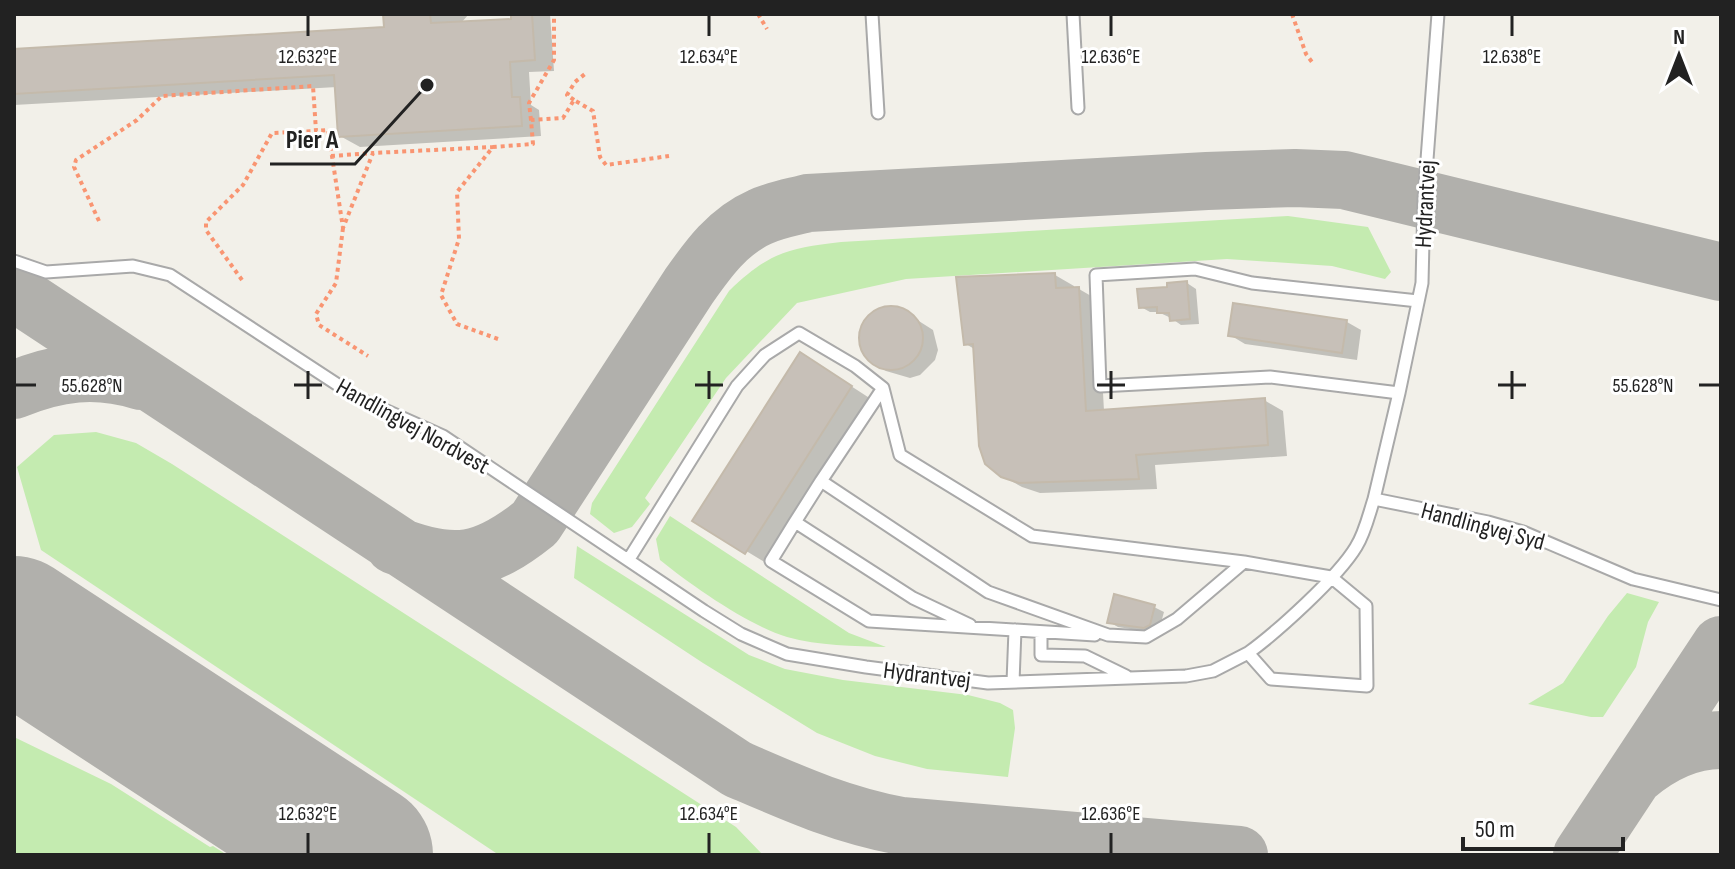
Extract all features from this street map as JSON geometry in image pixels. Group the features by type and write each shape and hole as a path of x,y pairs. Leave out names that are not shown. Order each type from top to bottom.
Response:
{"lane":[{"path":"872,14 878,113"},
{"path":"1073,14 1078,108"},
{"name":"Hydrantvej","path":"1374,499 1422,283 1424,199 1438,14"},
{"name":"Handlingvej Nordvest","path":"14,261 46,272 133,266 170,275 358,398 443,436 629,559"},
{"path":"1399,393 1270,377 1100,386 1096,275 1195,269 1252,283 1418,301"},
{"path":"629,559 737,386 765,355 799,333 855,366 883,388 900,455 1032,536 1244,562 1331,577 1366,606 1367,686 1271,679 1248,653"},
{"path":"883,388 771,561 869,621 1146,637 1177,619 1244,562"},
{"path":"821,481 988,592 1108,635"},
{"path":"1331,577 1357,546 1374,499"},
{"name":"Handlingvej Syd","path":"1374,499 1511,529 1633,579 1721,600"},
{"path":"795,522 913,598 978,628"},
{"name":"Hydrantvej","path":"629,559 741,634 787,654 988,683 1130,678 1213,671 1264,641 1331,577"},
{"path":"1013,682 1015,630"},
{"path":"1041,632 1041,655 1085,656 1130,678"}],"path":[{"path":"331,156 533,144 529,103 554,60 554,14"},
{"path":"758,14 767,29"},
{"path":"1292,14 1306,54 1312,62"},
{"path":"585,74 567,95 593,111 600,157 606,165 669,156"},
{"path":"99,221 74,167 76,160 137,120 162,96 313,86 316,131"},
{"path":"531,120 563,118 574,100"},
{"path":"242,280 206,230 206,222 243,185 272,133 328,130 343,228"},
{"path":"493,147 457,192 459,239 441,295 457,324 498,339"},
{"path":"368,356 319,325 316,314 336,283 343,228 373,153"}],"green space":[{"path":"1288,216 1368,227 1391,272 1385,279 1332,266 1227,259 906,279 797,303 726,378 645,498 650,504 632,527 614,533 590,514 592,503 729,291 756,268 780,254 841,242"},
{"path":"96,432 136,443 172,464 736,827 763,855 499,855 41,550 17,467 54,435"},
{"path":"670,516 849,633 886,647 799,640 738,614 660,560 656,539"},
{"path":"577,546 749,655 785,669 843,680 968,695 1000,703 1013,710 1015,728 1008,777 927,769 875,756 817,733 574,578"},
{"path":"1627,593 1659,602 1648,622 1636,667 1603,717 1528,704 1563,683"},
{"path":"14,737 111,784 227,855 14,855"}],"building":[{"path":"383,14 430,14 431,23 511,19 511,14 532,14 535,60 510,62 512,97 520,97 522,126 338,137 334,75 14,94 14,49 384,27"},
{"path":"1055,273 1056,288 1079,287 1086,411 1265,398 1268,445 1136,455 1139,479 1019,483 1001,477 985,464 979,446 973,344 964,345 956,277"},
{"path":"1187,281 1190,319 1170,321 1169,313 1157,313 1157,307 1139,308 1137,289 1167,287 1167,283"},
{"path":"1233,303 1347,320 1342,353 1228,336"},
{"path":"885,306 897,306 914,315 921,326 921,350 914,361 897,370 885,370 873,365 864,356 859,344 859,332 864,320 873,311"},
{"path":"800,352 852,386 745,554 692,521"},
{"path":"1114,594 1155,605 1150,625 1144,628 1107,623"}],"taxiway":[{"path":"394,545 434,557 468,558 500,547 535,523 711,256 728,238 749,223 772,212 808,203 1207,181 1344,180 1721,272"},
{"path":"17,294 737,769 837,809 901,826 1239,855"},
{"path":"14,390 46,379 77,374 108,374 141,381"},
{"path":"1582,855 1721,645"},
{"path":"1636,775 1676,750 1721,740"}],"runway":[{"path":"14,628 361,855"}],"place":[{"name":"Pier A","path":"427,85"}]}
